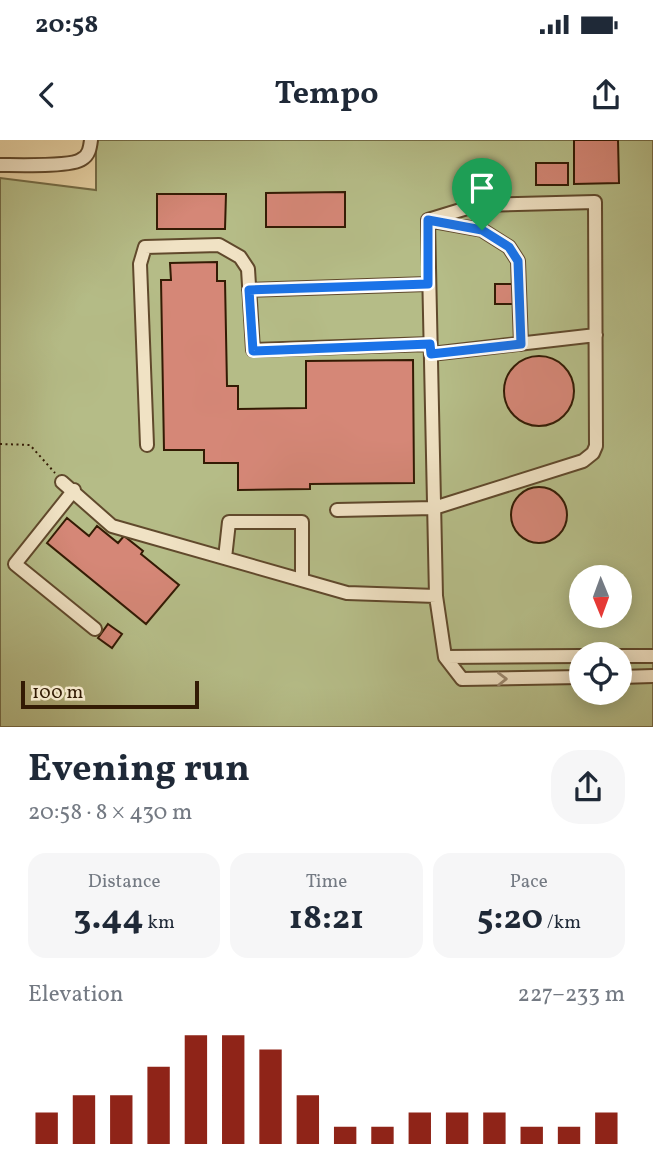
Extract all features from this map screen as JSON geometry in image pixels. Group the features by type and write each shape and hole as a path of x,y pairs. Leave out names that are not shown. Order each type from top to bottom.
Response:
{"street":[{"path":"0,165 72,164 83,159 88,153 91,140"},
{"path":"337,510 434,508 575,464 593,453 598,435 595,202 477,205 428,220"},
{"path":"428,220 436,596 445,657 462,680 569,677"},
{"path":"428,220 482,230 509,247 518,261 521,344"},
{"path":"147,445 140,264 145,247 219,245 240,257 248,270 253,351 431,349 521,344 596,335"},
{"path":"249,290 428,284"},
{"path":"62,482 112,526 347,593 436,596"},
{"path":"74,490 15,564 95,629"},
{"path":"225,558 229,522 302,522 302,580"},
{"path":"445,657 569,656"},
{"path":"632,656 653,656"},
{"path":"632,677 653,676"}],"path":[{"path":"0,444 30,445 62,482"}],"green space":[{"path":"96,140 653,140 653,727 0,727 0,178 96,190"}],"building":[{"path":"574,140 618,140 619,183 574,184"},
{"path":"536,163 568,163 568,185 536,185"},
{"path":"345,192 345,227 266,227 266,193"},
{"path":"157,194 226,194 225,229 157,229"},
{"path":"217,262 217,281 225,281 227,386 238,386 238,409 306,408 306,361 413,360 414,483 310,484 310,489 238,490 238,463 204,463 204,450 164,450 161,280 171,280 170,263"},
{"path":"495,284 515,284 515,304 495,304"},
{"path":"539,356 564,366 574,391 564,416 539,426 514,416 504,391 514,366"},
{"path":"533,487 545,487 559,495 567,509 565,526 559,535 545,543 533,543 516,531 511,521 511,509 523,492"},
{"path":"67,518 89,536 97,526 118,543 124,536 143,551 141,554 179,585 146,624 47,543"},
{"path":"108,624 122,634 112,648 98,638"}],"route":[{"path":"428,220 482,230 509,247 518,261 521,344 431,354 430,344 253,351 249,290 428,284 428,220"}]}
